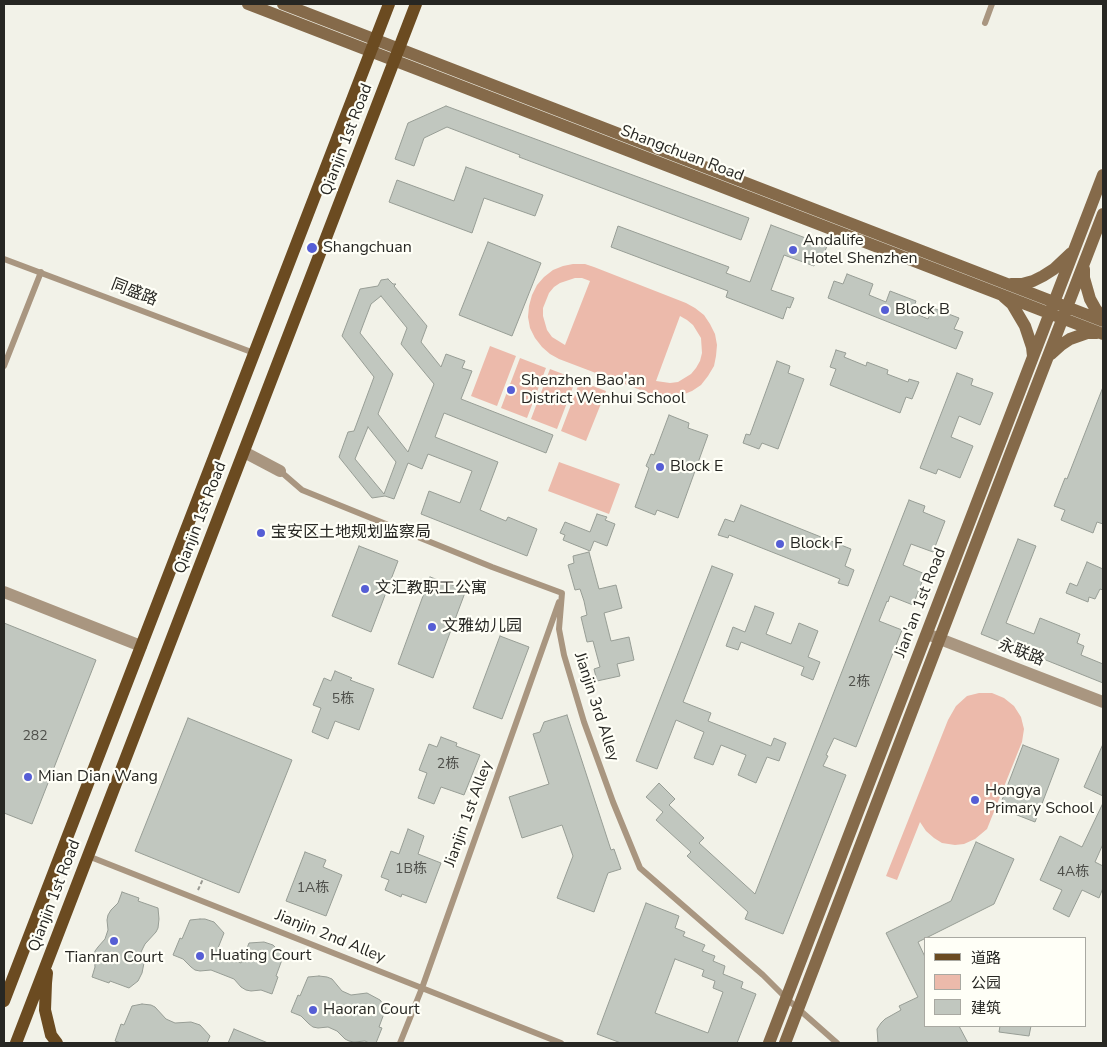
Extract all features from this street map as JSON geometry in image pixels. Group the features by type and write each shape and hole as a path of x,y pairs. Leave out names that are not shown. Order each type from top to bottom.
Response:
{"main road":[{"name":"Shangchuan Road","path":"248,4 373,45"},
{"name":"Shangchuan Road","path":"283,4 397,55 1102,327"},
{"name":"Qianjin 1st Road","path":"4,1001 389,4"},
{"name":"Qianjin 1st Road","path":"16,1043 416,4"},
{"name":"Jian'an 1st Road","path":"769,1043 1103,175"},
{"name":"Jian'an 1st Road","path":"785,1043 1103,214"},
{"path":"1033,358 1032,347 1025,326 1005,290 1043,276 1054,269 1074,249"},
{"path":"1047,360 1053,352 1070,339 1102,327 1084,278 1084,265"},
{"path":"52,950 46,983 45,1010 51,1034 56,1043"},
{"path":"4,982 22,955"}],"street":[{"path":"244,452 280,471"},
{"path":"4,592 141,646"},
{"name":"永联路","path":"926,634 1103,702"}],"lane":[{"path":"985,22 992,4"},
{"name":"同盛路","path":"4,259 254,354"},
{"path":"4,366 41,272"},
{"path":"280,471 302,490 492,568 562,593"},
{"name":"Jianjin 1st Alley","path":"400,1043 422,988 562,593"},
{"name":"Jianjin 3rd Alley","path":"562,593 559,629 564,655 584,722 612,802 640,868 763,975 837,1043"},
{"name":"Jianjin 2nd Alley","path":"88,856 561,1043"}],"path":[{"path":"195,898 203,879"}],"green space":[{"path":"585,264 594,267 686,303 704,315 715,334 717,345 714,366 701,385 682,395 671,398 661,397 550,354 535,338 530,328 529,306 537,285 553,270 563,266","holes":["575,278 590,281 565,345 552,337 547,330 543,308 549,293 554,287","680,316 693,325 701,338 702,353 700,361 691,374 678,382 656,381"]},
{"path":"490,346 516,356 497,406 471,396"},
{"path":"520,358 546,368 527,418 501,408"},
{"path":"550,369 576,379 557,429 531,419"},
{"path":"580,381 606,391 586,441 561,431"},
{"path":"559,462 620,484 609,514 548,491"},
{"path":"979,693 992,693 1004,698 1014,706 1021,717 1024,729 1022,742 987,829 975,839 964,844 955,845 942,843 934,838 920,822 897,880 886,876 948,720 956,706 967,696"}],"building":[{"path":"446,106 749,218 741,240 519,157 520,155 447,127 424,138 414,166 395,159 408,123"},
{"path":"466,167 543,195 535,216 484,198 472,233 389,202 397,180 454,201"},
{"path":"771,225 827,246 820,264 815,262 814,266 784,255 771,290 794,298 790,308 787,307 783,319 726,297 728,291 611,247 618,226 729,267 726,273 750,282"},
{"path":"488,242 541,263 512,336 459,315"},
{"name":"Block B","path":"847,274 873,284 869,295 886,302 890,291 916,301 912,312 928,319 933,308 959,318 954,329 963,332 956,349 828,298 834,281 843,284"},
{"path":"388,279 393,284 396,284 394,286 427,326 421,342 441,367 446,354 465,361 462,368 472,371 461,399 553,435 546,453 444,413 435,437 498,462 480,510 506,521 508,517 537,529 527,556 421,514 429,491 460,503 472,471 428,454 422,469 408,463 394,499 385,496 372,498 339,457 348,432 354,431 374,377 342,336 360,289 378,286 381,280","holes":["381,296 407,328 401,344 434,384 408,452 378,414 393,374 360,333 371,304","368,427 396,462 384,494 355,459"]},
{"path":"836,350 846,353 844,357 866,366 867,362 888,370 887,374 908,382 909,379 919,382 912,399 906,397 900,413 830,385 836,369 830,367"},
{"path":"777,361 790,366 788,373 804,379 778,449 762,443 759,449 743,443 746,434 750,435"},
{"path":"957,373 973,379 971,385 993,393 980,425 959,416 951,437 973,446 960,478 938,469 936,474 920,468"},
{"path":"1103,387 1103,524 1097,522 1093,533 1061,520 1065,510 1054,506 1065,478 1067,479"},
{"name":"Block E","path":"669,415 689,423 688,428 708,435 678,518 657,510 655,515 635,507 649,468 646,466 651,454 654,455"},
{"path":"909,500 925,506 923,512 945,521 933,552 911,544 903,565 925,574 913,605 890,596 879,621 902,630 856,747 834,738 826,755 828,756 823,766 846,775 783,934 745,919 748,912 687,856 691,852 656,820 663,812 646,797 659,783 675,799 669,805 704,838 699,843 755,894"},
{"name":"Block F","path":"741,505 851,549 845,566 854,570 848,586 838,583 840,579 729,535 728,538 718,535 725,519 734,522"},
{"path":"597,514 607,517 605,520 615,524 607,546 594,541 590,551 563,540 565,535 560,533 565,522 590,532"},
{"path":"1018,539 1036,546 1006,623 1034,634 1040,618 1080,634 1077,643 1084,646 1081,655 1103,664 1103,683 981,634"},
{"name":"文汇教职工公寓","path":"359,546 398,561 371,632 332,616"},
{"path":"589,552 599,589 616,585 622,608 604,613 611,641 629,637 634,660 617,664 620,676 597,681 594,669 600,667 593,641 587,642 581,617 587,615 584,601 580,589 575,590 568,565 574,563 573,556"},
{"path":"1087,562 1103,569 1103,590 1100,589 1095,599 1089,597 1088,602 1066,593 1070,583 1077,586"},
{"path":"712,566 733,574 683,702 711,713 708,721 771,746 774,738 786,743 779,761 767,757 756,783 738,775 746,755 721,745 713,765 694,758 704,732 676,720 657,769 636,761"},
{"name":"文雅幼儿园","path":"430,577 466,590 433,678 398,664"},
{"path":"755,606 774,613 766,634 791,644 799,623 818,631 808,657 820,662 813,680 801,675 804,667 741,642 738,650 726,646 733,627 745,632"},
{"path":"4,623 96,660 32,824 4,813"},
{"path":"500,636 529,647 502,719 473,708"},
{"path":"335,671 352,678 350,680 374,689 359,730 335,721 328,739 312,732 321,708 313,705 324,678 331,681"},
{"path":"567,715 611,850 614,849 621,869 608,873 594,912 557,898 573,856 562,825 522,838 509,797 549,784 533,734 540,732 544,722"},
{"path":"188,718 292,760 239,893 135,851"},
{"path":"441,737 457,743 456,746 480,755 464,795 441,787 434,804 418,798 427,773 419,770 429,744 437,747"},
{"path":"1103,744 1103,796 1084,787"},
{"path":"1023,745 1059,759 1035,822 999,808"},
{"path":"1103,803 1103,844 1095,862 1103,866 1103,888 1099,898 1082,890 1069,917 1053,909 1062,890 1040,880 1060,836 1082,847"},
{"path":"408,829 424,836 418,854 441,863 426,903 402,894 401,897 385,890 389,880 381,877 391,851 399,854"},
{"path":"976,842 1014,859 994,904 928,937 924,937 924,939 918,942 924,955 924,1027 960,1027 968,1043 878,1043 877,1029 881,1023 901,1010 899,1006 918,997 886,933 951,901"},
{"path":"305,852 326,860 323,867 342,875 326,916 286,901"},
{"name":"Tianran Court","path":"122,892 139,898 138,901 158,908 159,919 156,932 145,944 141,952 144,963 142,973 138,981 129,988 92,977 95,967 95,951 105,939 108,930 108,915 118,903"},
{"path":"646,903 679,916 675,928 685,932 683,936 705,945 702,951 715,956 713,961 725,966 723,974 743,982 741,988 756,994 737,1043 621,1043 597,1034","holes":["675,959 704,970 702,976 715,981 713,988 723,992 708,1033 655,1013"]},
{"name":"Huating Court","path":"205,919 214,922 224,933 216,953 241,963 249,943 264,942 276,948 283,957 272,994 261,990 246,990 234,979 211,970 195,970 183,959 173,955 190,920"},
{"name":"Haoran Court","path":"319,976 332,979 342,991 351,995 367,993 380,1000 386,1008 379,1027 382,1028 376,1043 349,1041 337,1031 328,1027 313,1027 301,1016 291,1012 308,977"},
{"path":"142,1004 155,1007 166,1019 175,1023 191,1022 200,1025 210,1036 207,1043 121,1043 115,1041 121,1024 124,1025 132,1006"},
{"path":"1000,1027 1031,1027 1029,1036 999,1032"},
{"path":"234,1029 268,1043 228,1043"}],"place":[{"name":"Shangchuan","path":"312,248"},
{"name":"Andalife Hotel Shenzhen","path":"793,250"},
{"name":"Block B","path":"885,310"},
{"name":"Shenzhen Bao'an District Wenhui School","path":"511,390"},
{"name":"Block E","path":"660,467"},
{"name":"宝安区土地规划监察局","path":"261,533"},
{"name":"Block F","path":"780,544"},
{"name":"文汇教职工公寓","path":"365,589"},
{"name":"文雅幼儿园","path":"432,627"},
{"name":"Mian Dian Wang","path":"28,777"},
{"name":"Hongya Primary School","path":"975,800"},
{"name":"Tianran Court","path":"114,941"},
{"name":"Huating Court","path":"200,956"},
{"name":"Haoran Court","path":"313,1010"}]}
